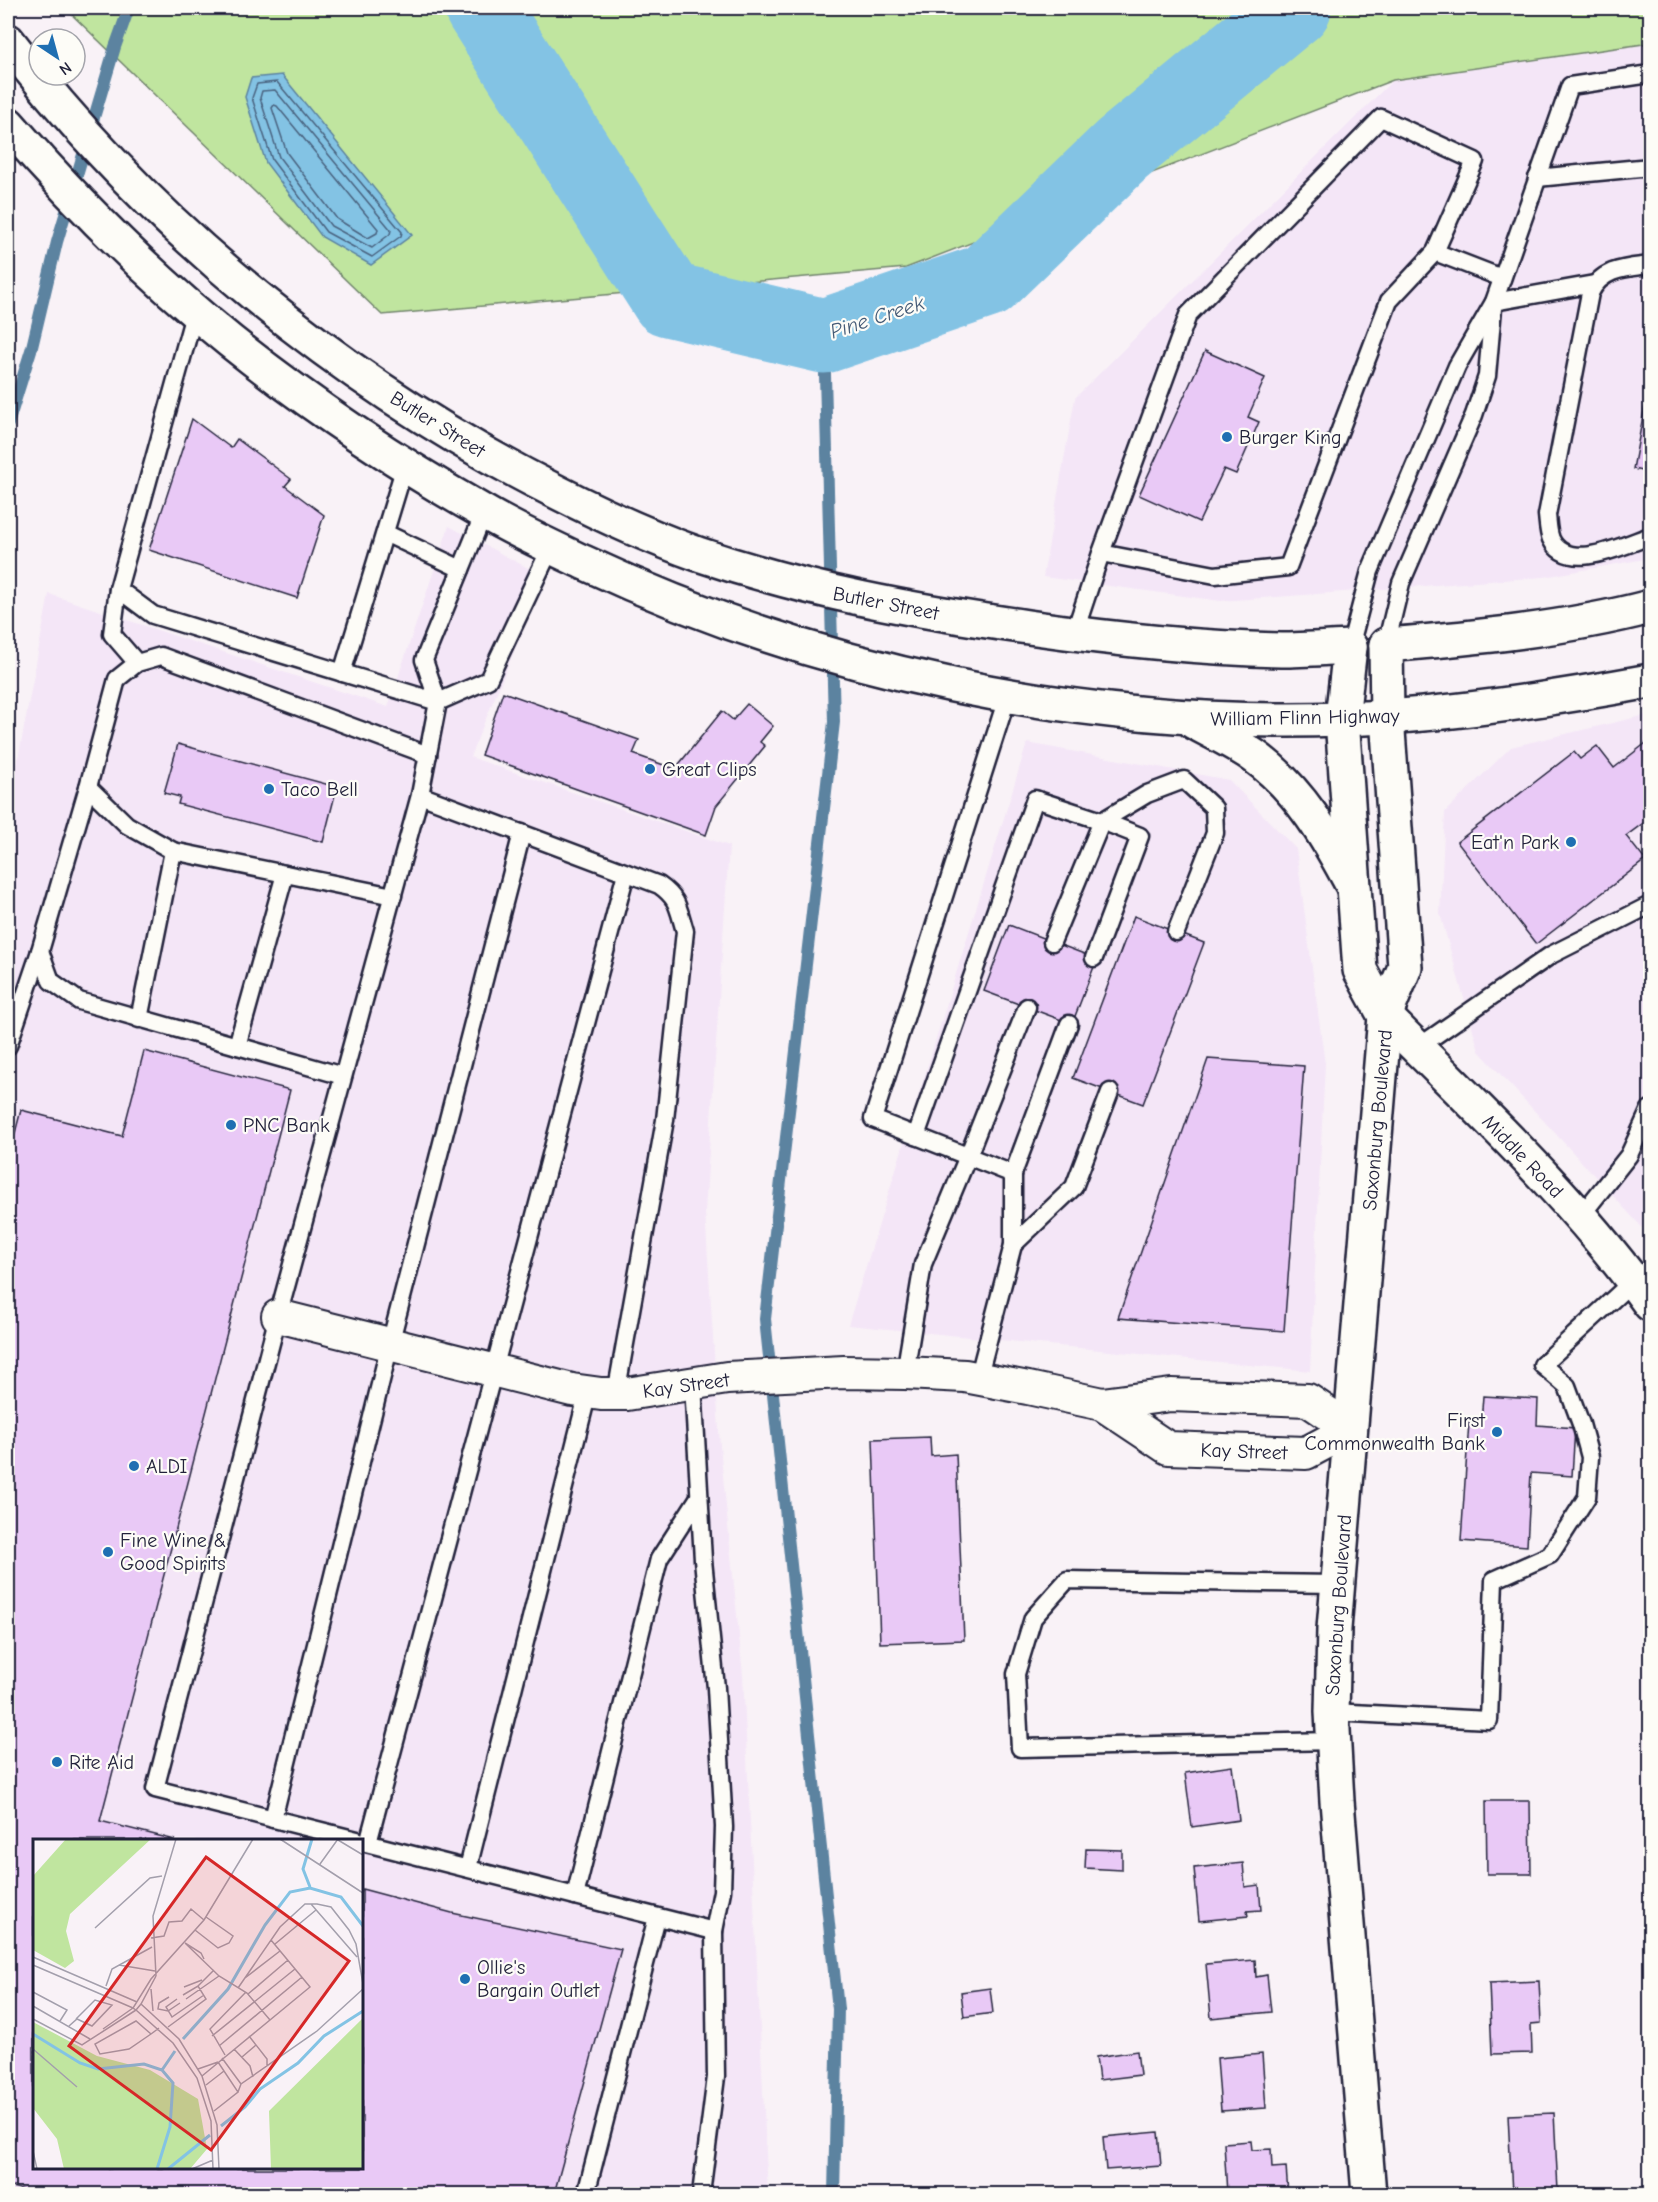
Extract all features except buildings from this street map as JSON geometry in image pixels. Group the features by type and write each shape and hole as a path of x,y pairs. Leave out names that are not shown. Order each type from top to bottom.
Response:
{"main road":[{"name":"Butler Street","path":"11,46 114,164 166,216 240,282 326,350 416,412 508,468 600,514 694,553 794,584 881,604 1074,634"},
{"path":"8,124 96,222 229,340 312,403 405,465 484,513 551,547"},
{"name":"William Flinn Highway","path":"551,547 677,603 779,640 867,665 960,686 1105,710 1277,722 1387,717 1518,704 1650,681"},
{"path":"1074,634 1202,646 1284,650 1452,639 1540,628 1650,608"},
{"name":"Saxonburg Boulevard","path":"1369,2194 1333,1727 1334,1629 1385,1016 1405,967 1387,717 1386,645"},
{"name":"Saxonburg Boulevard","path":"1350,647 1342,719 1360,970 1385,1016"},
{"path":"1184,717 1228,740 1254,756 1275,773 1313,817 1354,888"},
{"name":"Middle Road","path":"1385,1016 1531,1162 1642,1292"}],"street":[{"name":"Kay Street","path":"278,1316 572,1390 627,1394 727,1378 844,1372 906,1373 978,1379 1102,1404 1171,1395 1308,1400 1351,1429 1306,1453 1168,1448 1102,1404"}],"lane":[{"path":"1350,647 1370,571 1457,366 1494,302 1570,86 1650,74"},
{"path":"1074,634 1101,553 1188,315 1382,118 1475,161 1435,252 1389,301 1288,567 1215,574 1101,553"},
{"path":"1538,178 1650,167"},
{"path":"1435,252 1502,278"},
{"path":"1494,302 1594,284 1615,269 1650,265"},
{"path":"1594,284 1590,293 1547,515 1550,538 1558,550 1571,556 1590,557 1650,536"},
{"path":"1386,645 1401,583 1474,415 1487,376 1494,302"},
{"path":"137,663 112,634 118,590 195,311"},
{"path":"342,673 405,465"},
{"path":"350,1839 154,1789 278,1316 420,795 438,702 424,660 484,513"},
{"path":"385,533 461,569"},
{"path":"118,590 153,615 438,702 488,680 551,547"},
{"path":"8,1047 40,951 117,679 137,663 161,656 428,755"},
{"path":"1008,695 873,1119 1013,1174"},
{"path":"1052,942 1102,821 1147,794 1184,780 1214,808 1215,833 1176,932"},
{"path":"88,787 127,825 173,851 393,896"},
{"path":"420,795 660,885 673,895 685,931 665,1120 602,1393 468,1868"},
{"path":"916,1136 1035,799 1140,836 1094,958"},
{"path":"273,1819 390,1344 522,833"},
{"path":"139,1019 173,851"},
{"path":"363,1839 495,1371 626,873"},
{"path":"237,1046 285,874"},
{"path":"1417,1048 1551,955 1650,905"},
{"path":"40,951 51,981 78,1001 344,1076"},
{"path":"906,1373 923,1263 1027,1007"},
{"path":"978,1379 1013,1245 1013,1174 1069,1024"},
{"path":"1013,1245 1074,1187 1110,1092"},
{"path":"1580,1217 1629,1155 1650,1109"},
{"path":"1337,1584 1067,1580 1033,1618 1016,1674 1020,1748 1333,1727 1489,1720 1494,1580 1550,1555 1587,1497 1590,1457 1581,1424 1567,1386 1542,1365 1642,1292"},
{"path":"693,1384 699,1497 716,1688 724,1827 722,1891 714,1931 716,2077 701,2194"},
{"path":"575,1896 659,1559 699,1497"},
{"path":"363,1842 714,1931"},
{"path":"586,2194 657,1917"}],"shaded area":[{"path":"1650,43 1650,558 1544,577 1221,601 1043,577 1075,398 1393,80"},
{"path":"449,526 545,577 470,757 729,846 705,1212 720,1446 743,1675 768,2194 8,2194 8,813 49,594 388,707"},
{"path":"1650,714 1650,1236 1479,1051 1440,914 1445,812 1511,747"},
{"path":"1027,743 1229,780 1296,849 1325,1064 1310,1371 848,1325"}],"green space":[{"path":"65,8 1650,8 1650,43 1393,80 906,268 382,315"}],"water":[{"path":"282,75 412,235 371,265 322,237 266,163 245,97 251,78"}],"waterway":[{"path":"8,424 32,347 57,242 115,47 129,8"},
{"name":"Pine Creek","path":"482,8 668,299 824,336 986,281 1122,150 1294,8"},
{"path":"824,336 834,722 765,1319 838,2009 834,2194"}],"place":[{"name":"Burger King","path":"1227,437"},
{"name":"Great Clips","path":"650,769"},
{"name":"Taco Bell","path":"269,789"},
{"name":"Eat'n Park","path":"1571,842"},
{"name":"PNC Bank","path":"231,1125"},
{"name":"First Commonwealth Bank","path":"1497,1432"},
{"name":"ALDI","path":"134,1466"},
{"name":"Fine Wine & Good Spirits","path":"108,1552"},
{"name":"Rite Aid","path":"57,1762"},
{"name":"Ollie's Bargain Outlet","path":"465,1979"}]}
